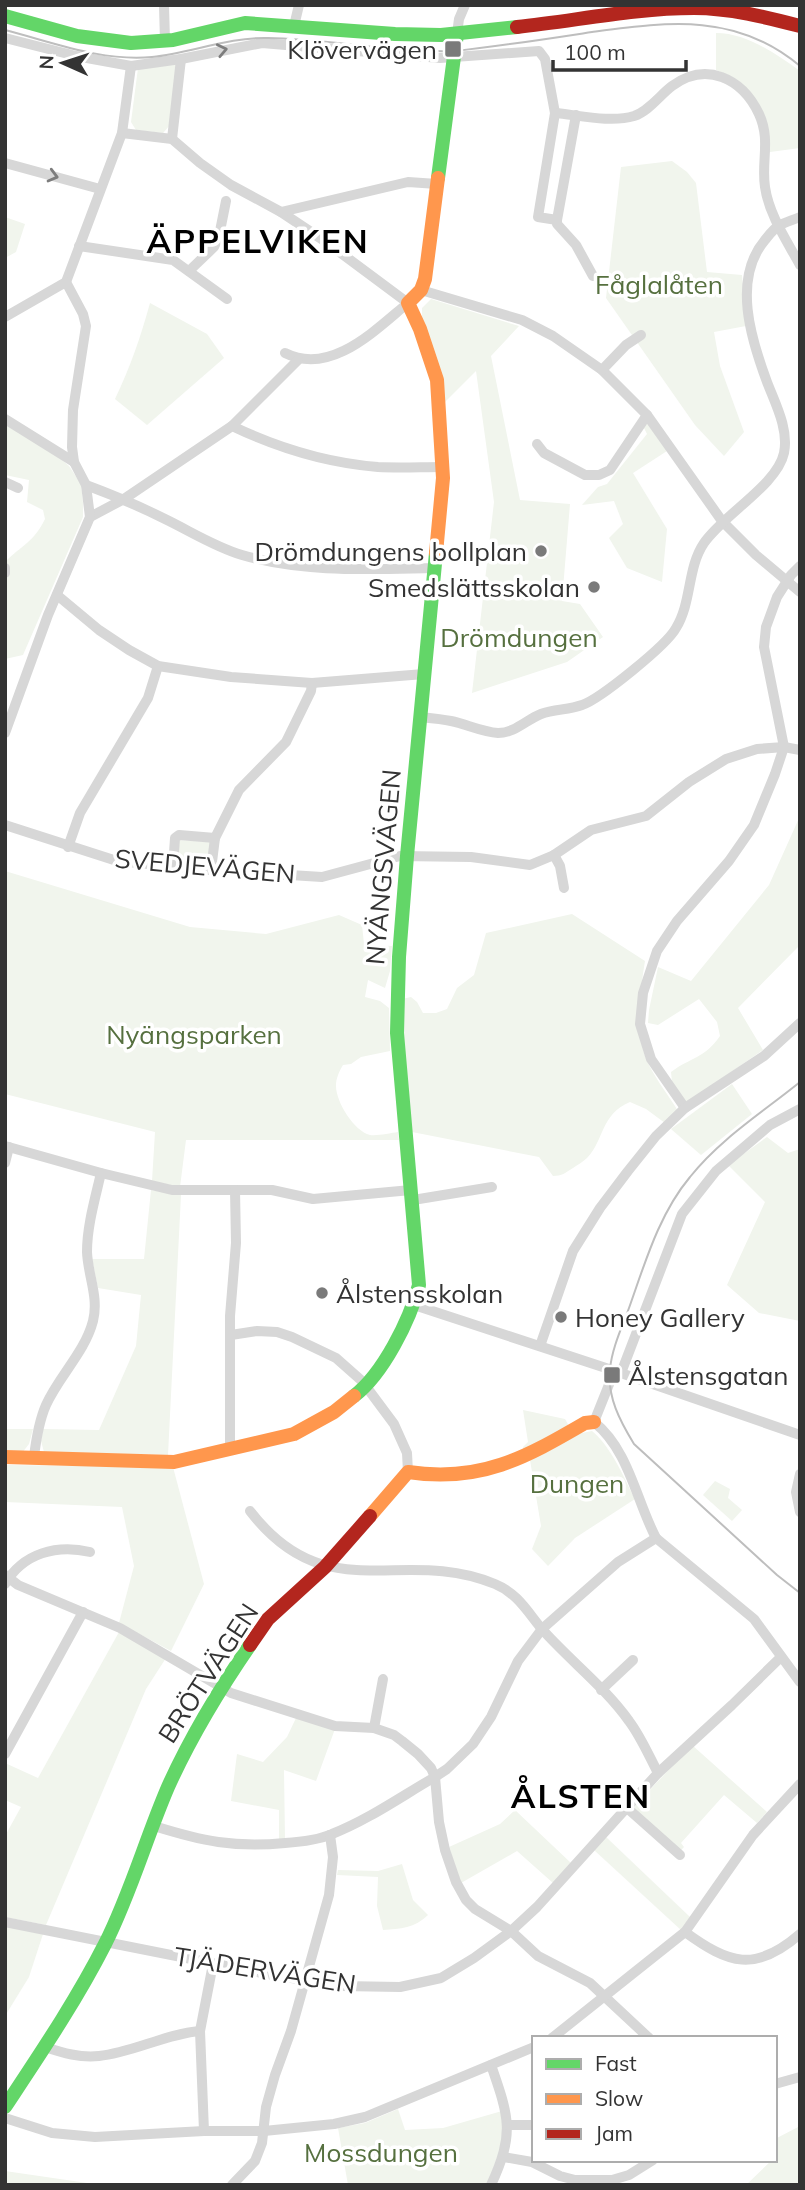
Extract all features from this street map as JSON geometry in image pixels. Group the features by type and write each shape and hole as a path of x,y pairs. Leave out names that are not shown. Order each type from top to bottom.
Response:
{"street":[{"path":"164,5 165,41"},
{"path":"293,26 299,5"},
{"path":"285,353 298,360 346,351 363,341 421,290 425,279 459,19 465,5"},
{"path":"5,16 107,41 134,44 165,41 245,23 395,34 457,34 681,8 726,9 800,26"},
{"path":"5,38 76,56 131,66 181,60 262,43 372,54 454,58 539,51 545,59 555,113 538,217 556,220"},
{"path":"122,133 172,139 181,60"},
{"path":"5,317 66,282 122,133 131,66"},
{"path":"555,113 605,119 635,116 673,85 692,76 714,74 732,80 748,96 760,115 767,140 764,183 766,195 778,225 800,265"},
{"path":"576,115 556,220 576,245 593,276"},
{"name":"NYÄNGSVÄGEN","path":"5,1457 174,1462 294,1434 334,1412 365,1388 397,1339 414,1305 419,1285 397,1032 399,957 407,856 443,467 438,380 408,303 281,212 231,185 172,139"},
{"path":"5,163 100,189"},
{"path":"281,212 408,182 437,184"},
{"path":"189,271 214,247 226,201"},
{"path":"420,717 452,721 498,733 517,728 542,713 584,705 631,672 660,648 676,629 689,596 695,560 703,544 722,521 762,488 775,472 784,453 784,428 756,351 748,300 748,279 754,253 778,225 800,217"},
{"path":"79,246 173,260 227,299"},
{"path":"5,733 57,595 90,517 86,485 74,462 73,410 86,326 83,314 66,282"},
{"path":"421,290 522,320 553,336 602,370 647,415 722,521 800,592"},
{"path":"602,370 626,345 641,335"},
{"path":"90,517 124,499 232,426 298,360"},
{"path":"537,444 544,453 585,475 599,475 610,470 647,415"},
{"path":"5,419 74,462"},
{"path":"232,426 278,445 346,462 378,467 443,467"},
{"path":"5,482 18,488"},
{"path":"86,485 124,499 241,555 341,569 434,568"},
{"path":"685,1108 651,1059 640,1024 643,993 657,951 729,861 754,825 784,747 764,648 766,627 777,597 800,566"},
{"path":"5,568 5,573"},
{"path":"57,595 99,630 158,666 231,677 312,682 424,674"},
{"path":"68,847 80,813 148,698 158,666"},
{"path":"211,870 215,838 239,790 286,741 311,691 312,682"},
{"path":"564,888 560,866 554,855 591,830 646,816 688,782 726,759 757,749 784,747 800,750"},
{"name":"SVEDJEVÄGEN","path":"5,825 117,861 322,877 400,856 471,857 530,864 554,855"},
{"path":"173,867 175,838 179,835 215,838"},
{"path":"540,1346 573,1251 600,1208 656,1136 685,1108 764,1056 800,1023"},
{"path":"594,1422 610,1382 621,1373 682,1214 716,1171 770,1125 800,1109"},
{"path":"5,1163 7,1147 172,1190 272,1190 313,1199 412,1195 492,1187"},
{"path":"34,1457 46,1405 87,1337 93,1320 94,1289 87,1256 88,1236 101,1173"},
{"path":"230,1450 230,1315 236,1242 235,1190"},
{"path":"414,1305 800,1435"},
{"path":"231,1335 257,1331 277,1332 336,1358 362,1381 400,1434 407,1453 408,1472 435,1475 506,1464 585,1423 594,1422 611,1438 633,1481 656,1538 754,1619 800,1682"},
{"name":"BRÖTVÄGEN","path":"5,2107 46,2047 106,1942 187,1747 221,1688 268,1619 325,1567 408,1472"},
{"path":"800,1474 796,1492 800,1512"},
{"path":"250,1511 277,1542 299,1556 325,1567 365,1571 441,1570 478,1577 510,1592 522,1602 542,1629 589,1674 629,1721 658,1773"},
{"path":"154,1826 219,1844 260,1845 304,1841 330,1835 435,1777 472,1744 491,1717 518,1661 542,1629 618,1562 656,1538"},
{"path":"90,1552 51,1549 33,1557 6,1580 132,1635 231,1693 335,1726 374,1728 394,1735 418,1754 431,1768 435,1777 443,1841 456,1882 466,1900 475,1909 511,1931 538,1956 590,1983 647,2036"},
{"path":"5,1754 83,1612"},
{"name":"TJÄDERVÄGEN","path":"5,1922 213,1964 341,1986 400,1987 441,1978 511,1931 537,1907 658,1773 781,1657"},
{"path":"601,1690 633,1660"},
{"path":"374,1728 383,1679"},
{"path":"555,2036 685,1932 753,1835 800,1784"},
{"path":"626,1807 680,1855"},
{"path":"232,2185 254,2161 264,2131 266,2107 278,2063 291,2031 332,1879 330,1835"},
{"path":"685,1932 712,1951 737,1960 770,1954 800,1934"},
{"path":"204,2131 200,2031 213,1964"},
{"path":"46,2047 72,2055 102,2056 185,2032 200,2031"},
{"path":"5,2118 51,2133 94,2137 204,2131 264,2131 334,2124 365,2117 532,2048"},
{"path":"491,2065 505,2104 507,2125 504,2157 492,2185"},
{"path":"777,2083 800,2077"},
{"path":"507,2125 532,2125"},
{"path":"504,2157 532,2162 560,2176 575,2180 612,2180 629,2175 650,2162"}],"green space":[{"path":"716,33 750,41 800,71 800,148 770,152 768,131 757,102 736,79 716,70"},
{"path":"177,63 170,125 163,133 136,130 131,122 138,68"},
{"name":"Fåglalåten","path":"672,161 696,183 707,272 742,275 746,326 714,332 720,366 744,432 724,456 695,425 606,298 621,167"},
{"path":"5,217 25,224 16,252 5,258"},
{"name":"Drömdungen","path":"431,299 519,326 491,356 520,500 570,504 562,601 580,604 603,637 567,662 472,693 494,502 476,371 445,402 422,318 422,308"},
{"path":"150,303 207,334 224,358 147,425 115,399 135,352"},
{"path":"5,423 53,452 69,466 81,484 83,517 23,655 5,659 5,562 32,538 45,519 43,510 27,502 29,480 5,475"},
{"path":"647,423 667,451 633,473 667,529 662,582 627,568 609,538 623,524 614,501 582,505 598,487 607,484 647,434 643,426"},
{"path":"800,816 800,945 738,1008 763,1050 686,1103 672,1082 671,1072 703,1054 720,1036 717,1022 699,999 658,1025 648,1023 658,967 691,981 769,885"},
{"path":"178,840 211,842 208,865 177,863"},
{"name":"Nyängsparken","path":"5,871 190,927 266,934 339,915 362,925 364,944 392,946 390,971 385,988 368,980 365,997 380,1001 389,1008 390,1051 361,1057 351,1064 343,1065 337,1080 337,1093 347,1115 358,1128 370,1135 398,1132 399,1140 186,1140 180,1187 152,1181 155,1132 5,1094"},
{"path":"572,914 645,961 640,1000 641,1041 649,1065 678,1111 665,1123 646,1109 630,1102 620,1107 608,1120 587,1158 566,1173 556,1176 553,1176 539,1157 412,1132 401,1022 402,999 411,997 423,1013 436,1013 447,1009 457,988 474,975 486,933"},
{"path":"732,1084 752,1114 701,1155 671,1129"},
{"path":"767,1137 788,1153 800,1149 800,1321 759,1313 727,1285 765,1202 728,1165"},
{"path":"151,1190 181,1195 168,1455 44,1452 41,1441 43,1429 99,1430 136,1346 141,1295 98,1288 92,1259 144,1259"},
{"path":"523,1410 565,1419 569,1426 523,1454 523,1447 528,1442"},
{"path":"5,1429 33,1429 29,1444 22,1453 5,1453"},
{"name":"Dungen","path":"592,1431 611,1454 635,1499 575,1538 548,1566 532,1549 541,1526 530,1460 572,1435"},
{"path":"5,1465 173,1467 204,1584 171,1651 119,1623 134,1566 122,1507 5,1502"},
{"path":"715,1481 730,1489 728,1498 742,1510 732,1521 703,1495"},
{"path":"119,1632 166,1658 146,1689 46,1925 5,1917 5,1836 21,1807 5,1800 5,1763 38,1778"},
{"path":"296,1718 335,1729 316,1781 284,1770 285,1839 279,1839 279,1810 231,1801 237,1754 263,1762 287,1737"},
{"path":"692,1745 767,1812 757,1823 724,1795 681,1843 684,1847 677,1855 630,1811"},
{"path":"515,1810 571,1863 553,1883 517,1851 461,1883 449,1847 500,1824"},
{"path":"606,1837 690,1917 681,1930 594,1850"},
{"path":"402,1864 413,1900 428,1915 413,1925 383,1930 377,1906 378,1877 337,1875 338,1870 378,1871"},
{"path":"5,1926 43,1934 29,1977 5,2016"},
{"name":"Mossdungen","path":"398,2109 405,2130 443,2128 502,2111 504,2139 487,2185 348,2185 338,2128 365,2123"},
{"path":"800,2126 800,2185 746,2185 770,2162 777,2162 777,2138"},
{"path":"5,2171 101,2185 5,2185"}],"tram line":[{"path":"5,30 96,54 134,58 167,55 253,38 455,51 648,25 700,25 751,36 800,66"},
{"path":"800,1082 715,1150 679,1191 661,1223 647,1257 615,1345 610,1379 616,1408 634,1444 800,1593"}],"traffic: fast":[{"path":"5,16 77,36 131,43 173,40 245,23 441,35 517,27"},
{"path":"438,178 457,34"},
{"path":"354,1396 375,1374 394,1345 419,1285 397,1033 399,957 407,856 436,553"},
{"path":"5,2107 94,1965 122,1906 177,1768 206,1714 250,1645"}],"traffic: slow":[{"path":"436,553 443,478 437,380 408,303 421,290 425,279 438,178"},
{"path":"5,1457 174,1462 294,1434 334,1412 354,1396"},
{"path":"370,1516 408,1472 458,1474 480,1471 522,1457 585,1423 594,1422"}],"traffic: jam":[{"path":"517,27 627,12 694,8 734,11 800,26"},
{"path":"250,1645 268,1619 325,1567 370,1516"}],"place":[{"name":"Klövervägen","path":"453,49"},
{"name":"Drömdungens bollplan","path":"541,551"},
{"name":"Smedslättsskolan","path":"594,587"},
{"name":"Ålstensskolan","path":"322,1293"},
{"name":"Honey Gallery","path":"561,1317"},
{"name":"Ålstensgatan","path":"612,1375"}],"district":[{"name":"ÄPPELVIKEN","path":"258,240"},
{"name":"ÅLSTEN","path":"581,1795"}]}
